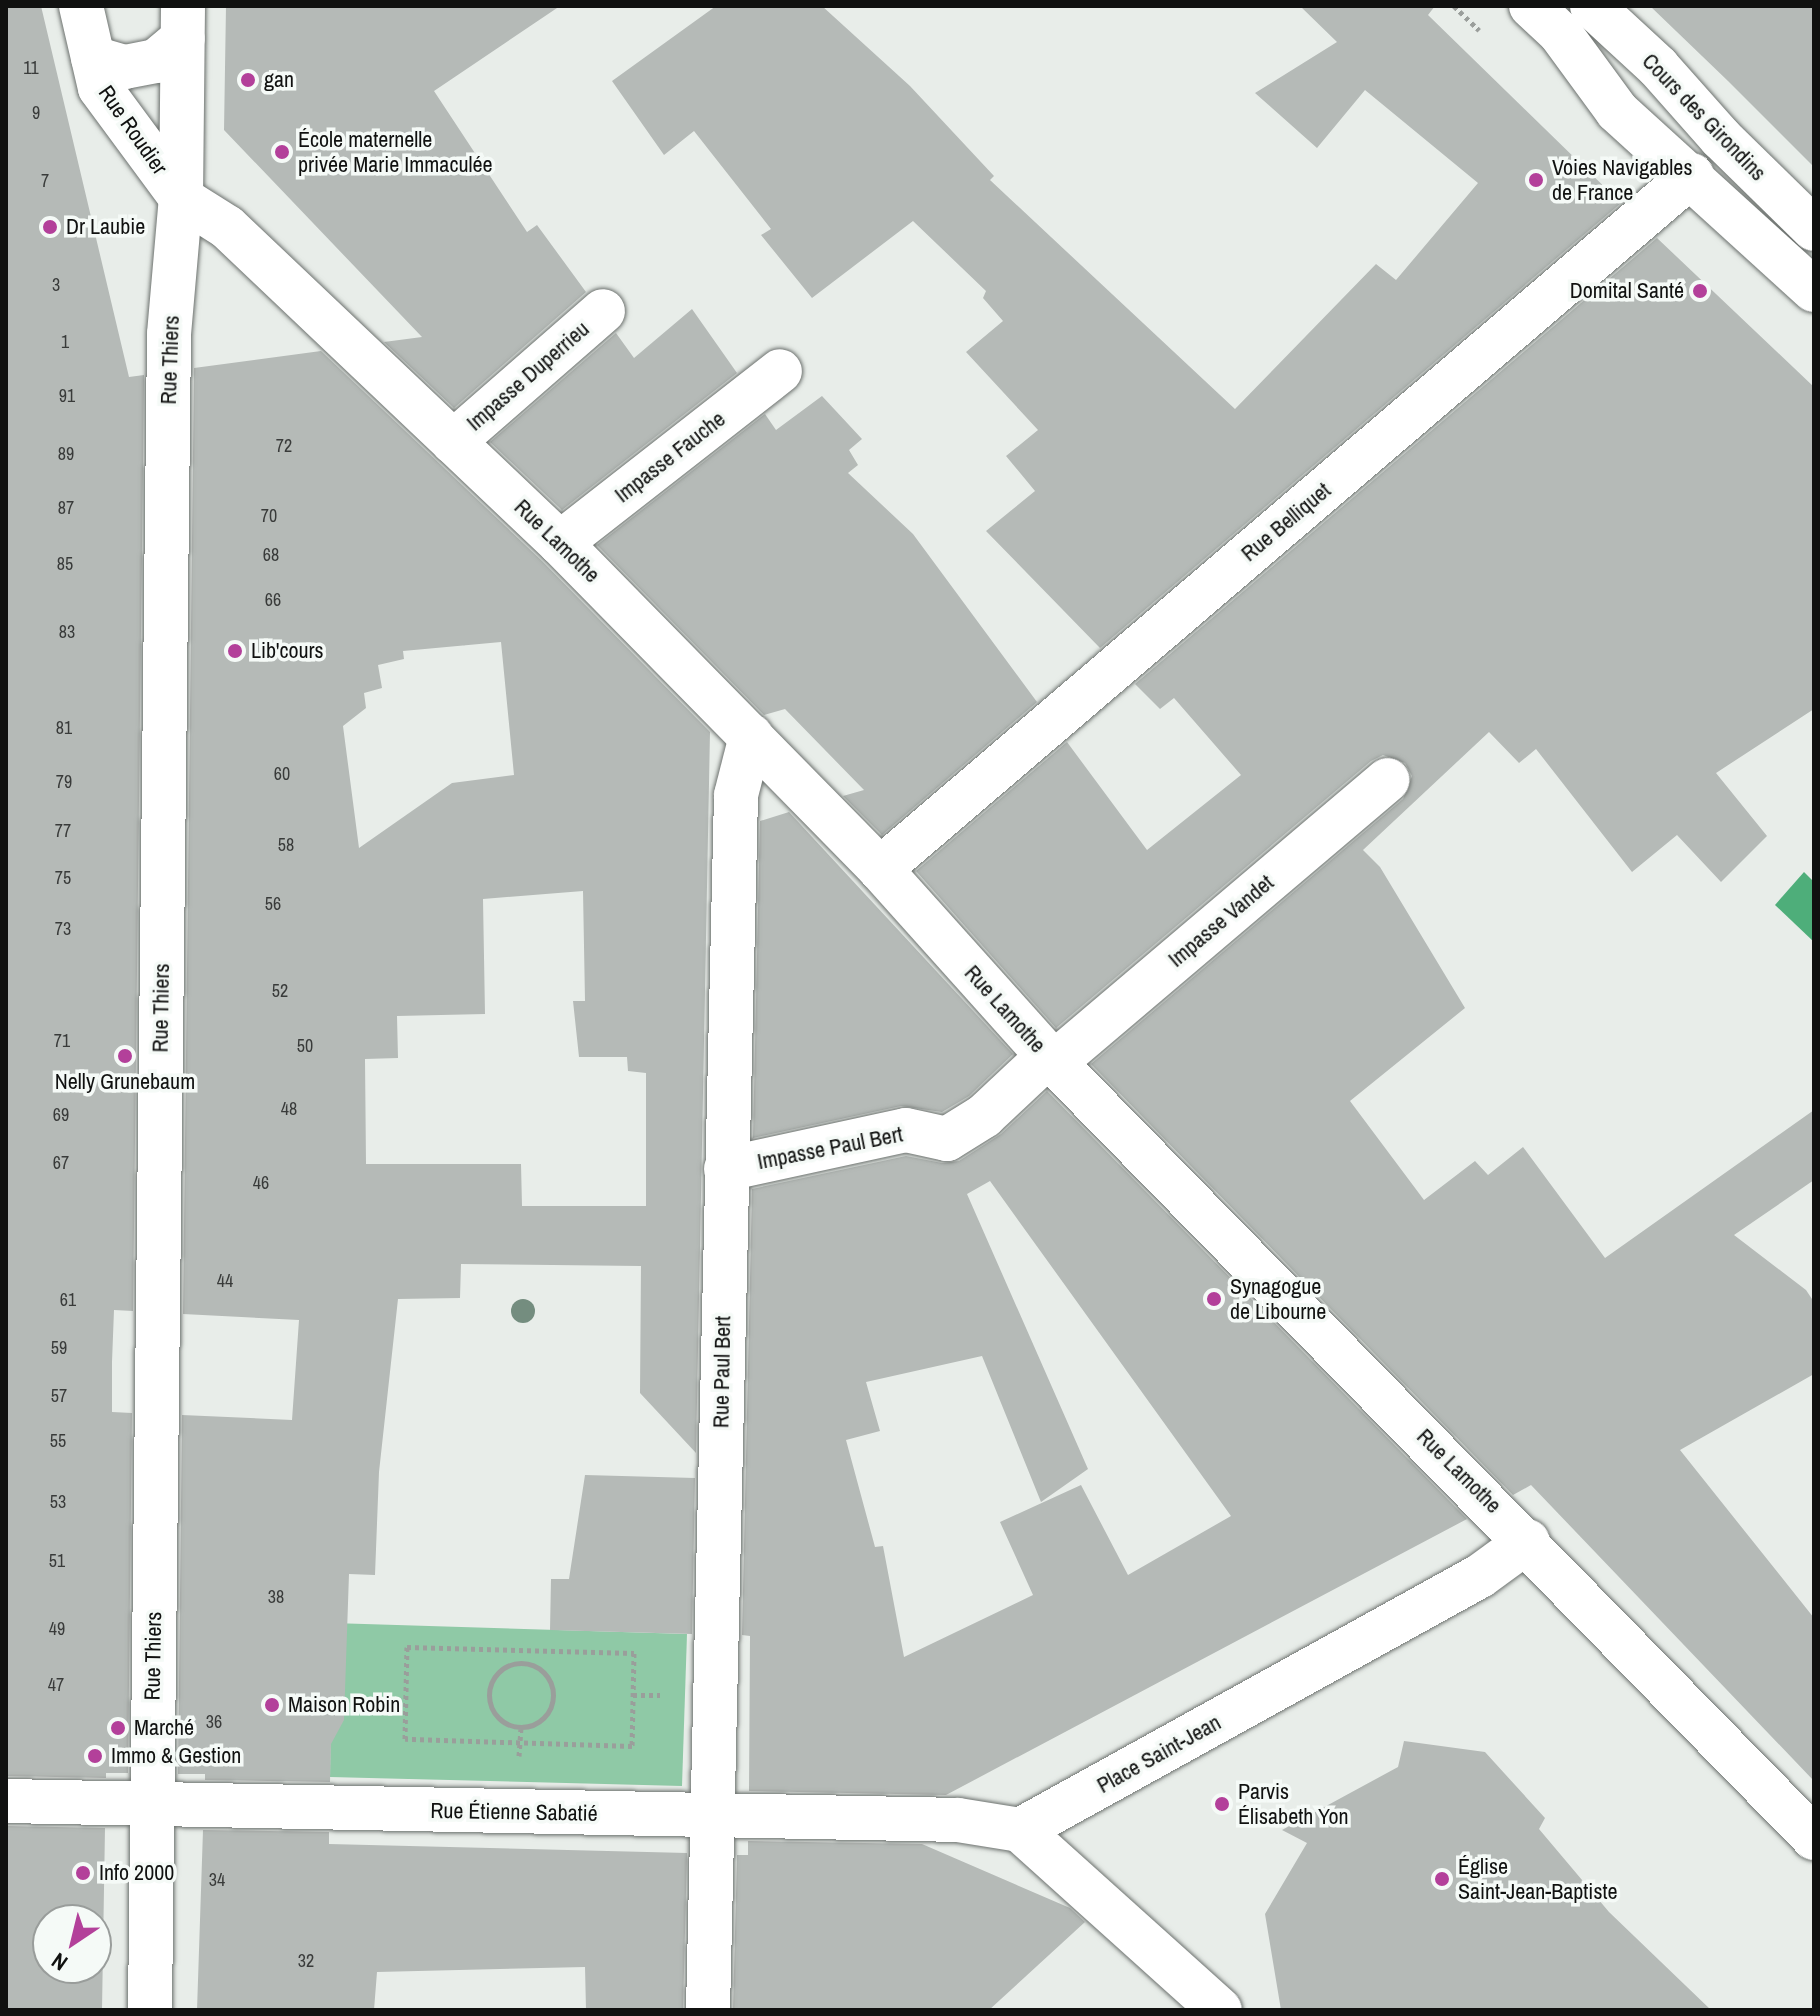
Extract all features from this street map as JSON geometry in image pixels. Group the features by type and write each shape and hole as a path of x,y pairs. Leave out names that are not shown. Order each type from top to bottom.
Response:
{"street":[{"name":"Rue Roudier","path":"81,6 100,88 181,198"},
{"path":"1531,6 1560,33 1617,111 1692,175 1814,290"},
{"name":"Cours des Girondins","path":"1592,6 1658,67 1721,138 1814,229"},
{"name":"Rue Roudier","path":"93,58 125,67 156,61 183,22"},
{"name":"Rue Thiers","path":"150,2010 169,334 181,198 183,22"},
{"name":"Rue Belliquet","path":"880,869 1692,175"},
{"name":"Rue Lamothe","path":"181,198 227,227 560,543 880,869 1051,1059 1528,1541 1814,1838"},
{"name":"Impasse Duperrieu","path":"453,442 603,311"},
{"name":"Impasse Fauche","path":"560,543 780,371"},
{"name":"Rue Paul Bert","path":"708,2010 736,795 751,736"},
{"name":"Impasse Vandet","path":"1051,1059 1387,780"},
{"name":"Impasse Paul Bert","path":"726,1169 906,1130 947,1139 984,1116 1051,1059"},
{"name":"Place Saint-Jean","path":"1020,1830 1480,1576 1528,1541"},
{"name":"Rue Étienne Sabatié","path":"6,1801 958,1820 1020,1830"},
{"path":"1020,1830 1220,2010"}],"path":[{"path":"407,1647 522,1650 634,1653 632,1746 405,1739 407,1647"},
{"path":"522,1650 522,1662"},
{"path":"522,1662 542,1669 553,1686 552,1707 540,1723 521,1729 501,1722 490,1704 489,1684 503,1668 522,1662"}],"shaded area":[{"path":"1804,872 1814,882 1814,942 1775,905"},
{"path":"332,1623 687,1634 682,1786 330,1777"}],"building":[{"path":"6,6 41,6 129,377 144,375 133,1311 114,1310 112,1362 112,1412 132,1413 128,1773 106,1773 106,1778 6,1776"},
{"path":"226,6 560,6 434,91 527,232 537,225 586,292 454,408 384,342 422,337 224,130"},
{"path":"716,6 822,6 910,86 994,176 990,180 1235,409 1376,264 1396,280 1478,183 1365,90 1317,148 1255,93 1337,42 1300,6 1435,6 1428,15 1621,203 1100,648 986,531 1035,491 1006,456 1038,430 966,352 1003,321 983,298 986,291 913,221 812,298 761,235 771,229 694,131 664,155 612,81"},
{"path":"1650,6 1814,6 1814,167 1728,81"},
{"path":"1657,238 1814,387 1814,709 1716,773 1767,836 1721,882 1677,835 1632,872 1536,749 1519,763 1489,732 1363,850 1380,867 1465,1008 1350,1101 1424,1200 1475,1161 1488,1175 1523,1147 1605,1258 1814,1110 1814,1180 1734,1235 1806,1290 1814,1302 1814,1374 1680,1450 1814,1618 1814,1781 1531,1485 1513,1495 1091,1064 1403,799 1412,776 1405,763 1383,755 1371,761 1056,1028 916,871 1067,742 1147,850 1241,775 1174,698 1160,709 1135,684"},
{"path":"692,309 737,373 562,510 490,442 616,333 634,358"},
{"path":"321,351 542,561 710,732 696,1453 640,1393 641,1266 461,1264 460,1298 398,1299 379,1472 375,1575 349,1574 344,1720 331,1744 330,1782 205,1780 205,1774 178,1774 182,1415 292,1420 299,1320 183,1314 194,368","holes":["501,642 514,775 452,783 359,848 343,726 366,708 364,693 382,688 378,665 404,659 403,651","583,891 585,1001 573,1001 579,1057 627,1057 628,1071 646,1073 646,1206 522,1206 521,1164 366,1164 365,1059 398,1058 397,1016 485,1014 483,899"]},
{"path":"822,396 862,439 849,450 858,465 848,473 913,534 1037,702 882,835 843,796 864,790 785,709 764,715 597,545 765,414 776,430"},
{"path":"789,812 1013,1054 969,1096 942,1112 901,1106 753,1138 760,821"},
{"path":"1047,1091 1467,1519 946,1795 749,1791 750,1636 742,1635 752,1189 906,1156 942,1163 959,1161 1001,1134","holes":["990,1181 1231,1516 1128,1575 1081,1485 1000,1522 1033,1595 904,1657 883,1546 875,1547 846,1440 880,1431 866,1382 982,1356 1041,1502 1088,1469 967,1194"]},
{"path":"585,1475 695,1478 692,1634 550,1630 551,1579 569,1579"},
{"name":"Église Saint-Jean-Baptiste","path":"1404,1741 1485,1752 1545,1818 1539,1829 1609,1912 1711,2010 1281,2010 1265,1914 1307,1843 1282,1830 1398,1767"},
{"path":"6,1826 105,1828 104,1904 32,1904 32,1984 102,1984 102,2010 6,2010"},
{"path":"203,1830 329,1832 329,1844 687,1853 683,2010 586,2010 585,1967 377,1972 374,2010 197,2010"},
{"path":"748,1841 922,1844 1070,1908 1085,1922 989,2010 733,2010 737,1855 748,1855"}],"place":[{"name":"gan","path":"248,80"},
{"name":"École maternelle privée Marie Immaculée","path":"282,152"},
{"name":"Voies Navigables de France","path":"1536,180"},
{"name":"Dr Laubie","path":"50,227"},
{"name":"Domital Santé","path":"1700,291"},
{"name":"Lib'cours","path":"235,651"},
{"name":"Nelly Grunebaum","path":"125,1056"},
{"name":"Synagogue de Libourne","path":"1214,1299"},
{"name":"Maison Robin","path":"272,1705"},
{"name":"Marché","path":"118,1728"},
{"name":"Immo & Gestion","path":"95,1756"},
{"name":"Parvis Élisabeth Yon","path":"1222,1804"},
{"name":"Info 2000","path":"83,1873"},
{"name":"Église Saint-Jean-Baptiste","path":"1442,1879"}]}
